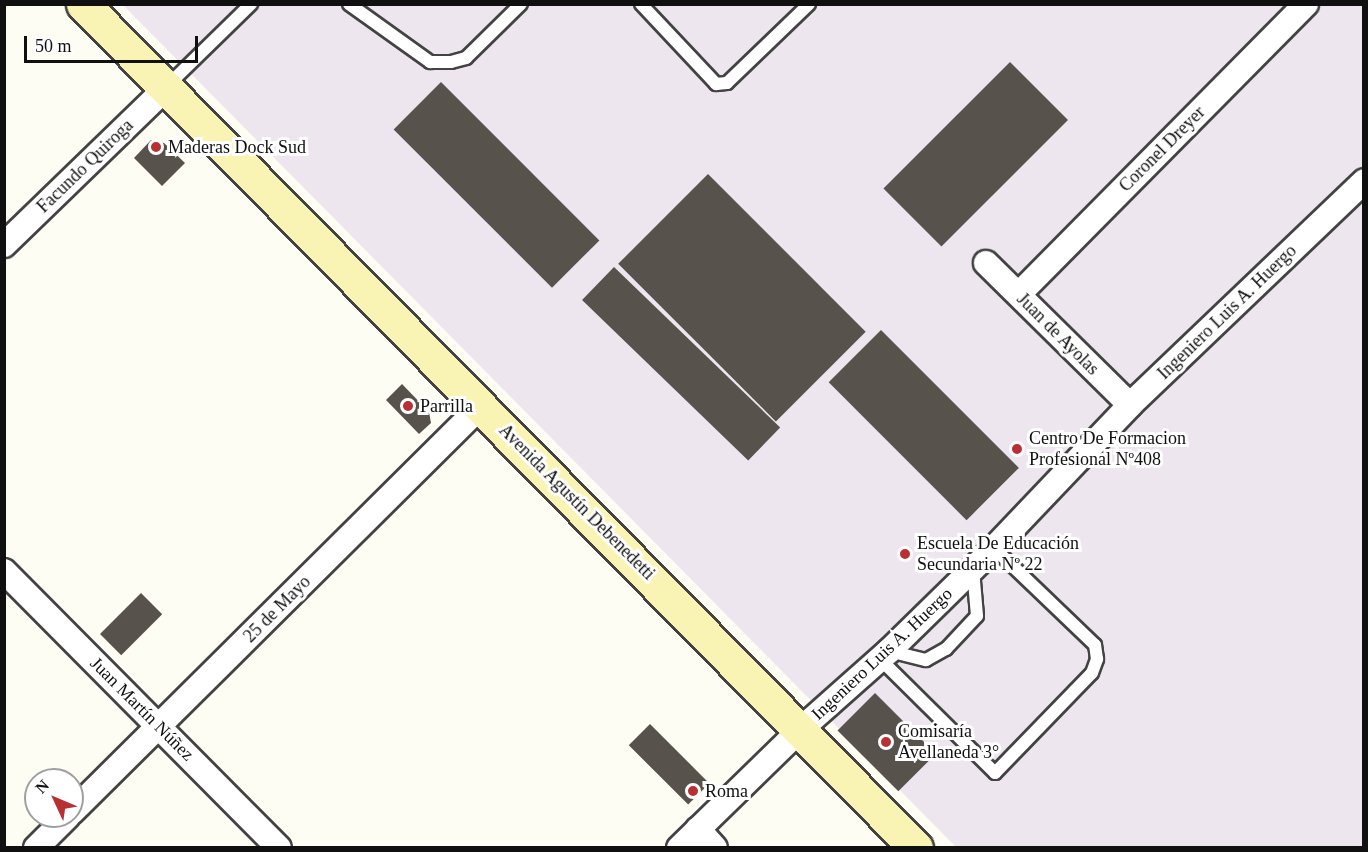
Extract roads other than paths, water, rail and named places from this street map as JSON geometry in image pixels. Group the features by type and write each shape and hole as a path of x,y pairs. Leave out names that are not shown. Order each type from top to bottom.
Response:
{"main road":[{"name":"Avenida Agustín Debenedetti","path":"83,4 482,405 916,848"}],"street":[{"name":"Coronel Dreyer","path":"1019,294 1306,4"},
{"name":"Facundo Quiroga","path":"4,245 166,88"},
{"name":"Ingeniero Luis A. Huergo","path":"679,848 801,729 885,655 994,548 1130,405 1364,181"},
{"name":"Juan de Ayolas","path":"986,263 1130,405"},
{"name":"25 de Mayo","path":"84,800 482,405"},
{"name":"Juan Martín Núñez","path":"4,571 279,848"},
{"path":"36,848 56,828"},
{"path":"698,829 715,848"}],"lane":[{"path":"166,88 251,4"},
{"path":"349,4 430,62 451,62 466,58 521,4"},
{"path":"641,4 716,84 727,83 809,4"},
{"path":"885,655 995,773 1092,673 1097,659 1095,645 994,548"},
{"path":"885,655 926,660 946,649 977,616 973,569"}],"place":[{"name":"Maderas Dock Sud","path":"156,147"},
{"name":"Parrilla","path":"408,406"},
{"name":"Centro De Formacion Profesional Nº408","path":"1017,449"},
{"name":"Escuela De Educación Secundaria Nº 22","path":"905,554"},
{"name":"Comisaría Avellaneda 3°","path":"886,742"},
{"name":"Roma","path":"693,791"}]}
